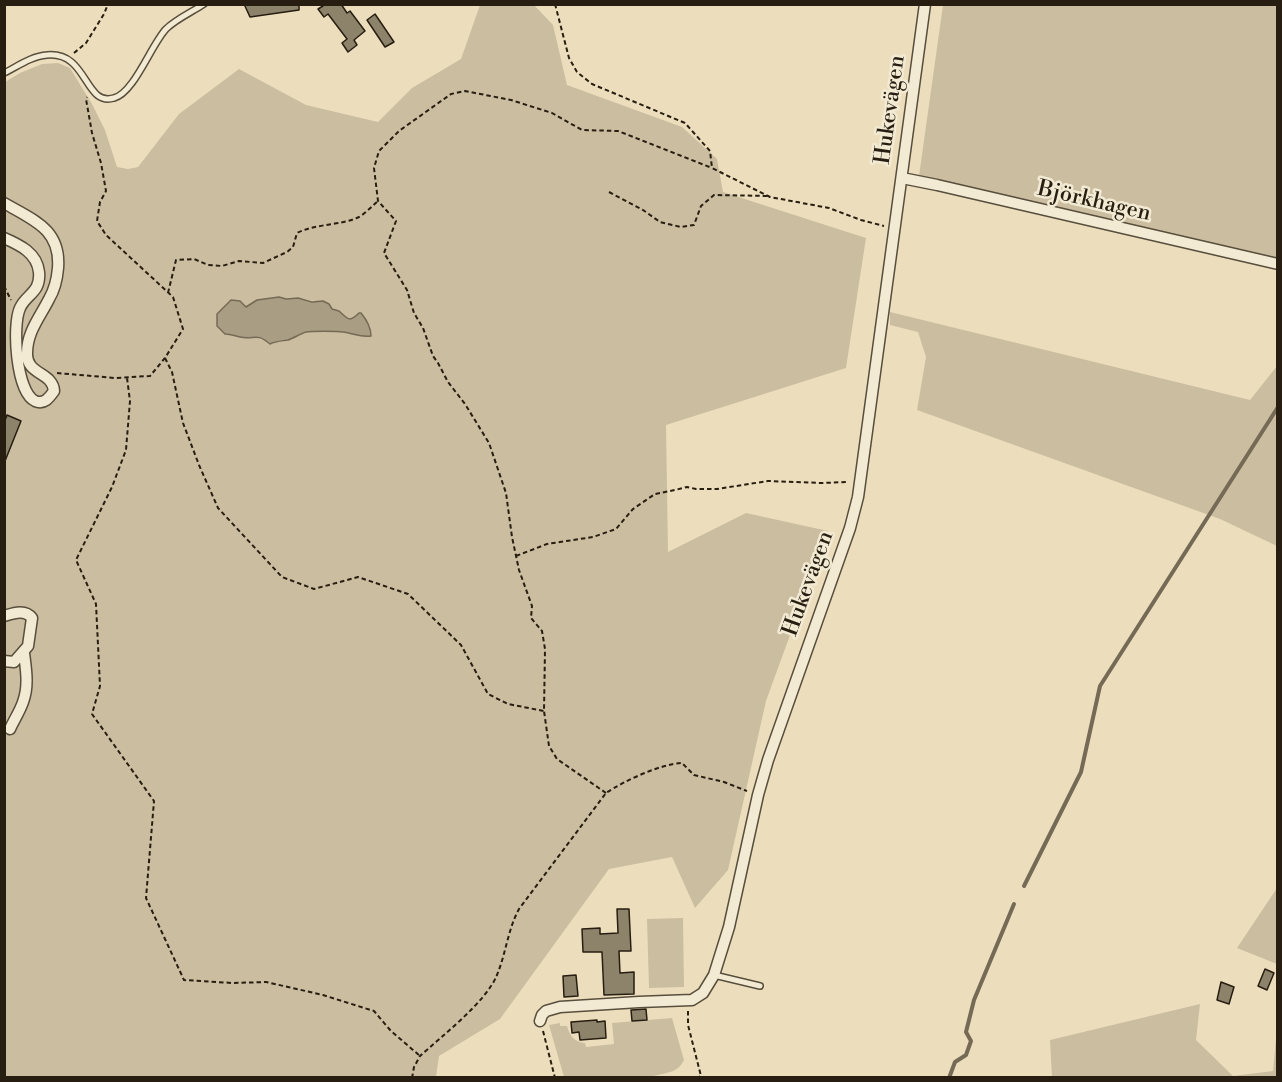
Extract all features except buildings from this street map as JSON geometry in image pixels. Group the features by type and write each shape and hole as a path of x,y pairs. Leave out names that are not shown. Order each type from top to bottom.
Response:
{"street":[{"name":"Hukevägen","path":"688,1000 703,993 714,975 729,927 768,760 850,528 860,481 925,4"},
{"name":"Björkhagen","path":"902,178 1278,264"},
{"path":"4,203 41,225 53,239 59,256 57,282 35,321 27,343 27,359 33,369 54,385 54,392 45,401 34,400 25,390 17,350 18,318 21,305 36,288 39,272 37,263 24,247 4,238"},
{"path":"4,616 18,612 29,614 32,618 28,646 24,653 14,662 4,661"},
{"path":"10,729 26,695 27,673 24,653"},
{"path":"540,1021 546,1011 560,1007 688,1000"}],"lane":[{"path":"4,73 40,56 56,55 73,62 92,91 99,97 116,98 134,79 167,28 204,4"},
{"path":"714,975 760,986"}],"path":[{"path":"66,58 86,43 108,4"},
{"path":"555,4 569,58 577,72 592,84 685,123 710,151 712,168"},
{"path":"51,373 115,378 150,376 165,358 183,329 173,297 106,235 97,221 100,202 106,191 87,110 86,99 92,91"},
{"path":"606,793 557,759 549,747 544,711 545,649 542,631 531,618 532,606 519,570 506,493 489,443 433,356 423,328 414,313 407,290 384,253 396,221 378,201 374,168 380,151 399,131 451,94 465,91 511,100 552,113 582,130 618,131 712,168 770,196"},
{"path":"609,192 660,222 681,227 694,225 701,206 714,195 770,196 829,208 895,228"},
{"path":"168,293 176,260 194,259 208,265 222,266 239,261 263,263 293,247 297,233 308,228 360,216 378,201"},
{"path":"4,286 18,318"},
{"path":"165,358 172,372 183,423 218,508 282,577 314,589 358,578 408,594 461,645 488,694 508,704 544,711"},
{"path":"127,378 130,400 126,450 112,487 76,560 96,604 100,686 92,714 154,801 146,898 184,980 233,983 266,982 323,995 374,1011 391,1031 420,1056"},
{"path":"516,555 547,544 593,537 616,529 633,509 655,494 687,486 696,489 717,489 768,481 822,483 860,481"},
{"path":"412,1077 420,1056 480,1001 489,988 496,976 512,922 519,909 606,793 618,785 670,764 682,763 694,775 724,782 758,795"},
{"path":"688,1000 688,1025 701,1077 696,1077"},
{"path":"540,1021 555,1077"}],"shaded area":[{"path":"480,5 534,5 553,25 567,85 682,127 717,159 723,192 866,238 846,368 666,425 668,552 746,513 828,531 766,701 728,870 695,908 672,857 609,869 500,1019 439,1056 436,1077 5,1077 5,82 42,64 58,63 70,68 105,130 117,167 128,169 138,167 179,114 239,69 306,105 378,122 412,88 461,59","holes":["282,298 323,301 337,313 349,319 353,319 359,313 344,332 307,332 289,340 270,344 261,337 244,338 221,331 217,326 217,314 231,300 242,303 246,308 257,300"]},
{"path":"943,5 1277,5 1277,261 1201,245 919,176"},
{"path":"279,297 298,298 312,302 323,301 349,319 361,313 368,324 371,336 340,332 309,332 270,344 258,337 245,338 225,334 217,326 217,314 231,300 240,301 246,307 257,300"},
{"path":"890,312 1250,400 1277,366 1277,546 1220,519 917,410 926,357 918,332 890,325"},
{"path":"1277,888 1277,964 1237,948"},
{"path":"683,918 684,987 649,988 647,919"},
{"path":"1200,1004 1196,1040 1233,1076 1273,1071 1277,1028 1277,1077 1052,1077 1050,1040"},
{"path":"672,1018 684,1060 682,1064 670,1072 631,1078 564,1077 549,1025 560,1023 560,1026 567,1026 573,1038 585,1043 586,1047 614,1044 612,1023"}],"waterway":[{"path":"1024,886 1081,772 1100,686 1278,407"},
{"path":"949,1078 955,1062 966,1055 971,1041 966,1032 974,1000 1014,904"}]}
